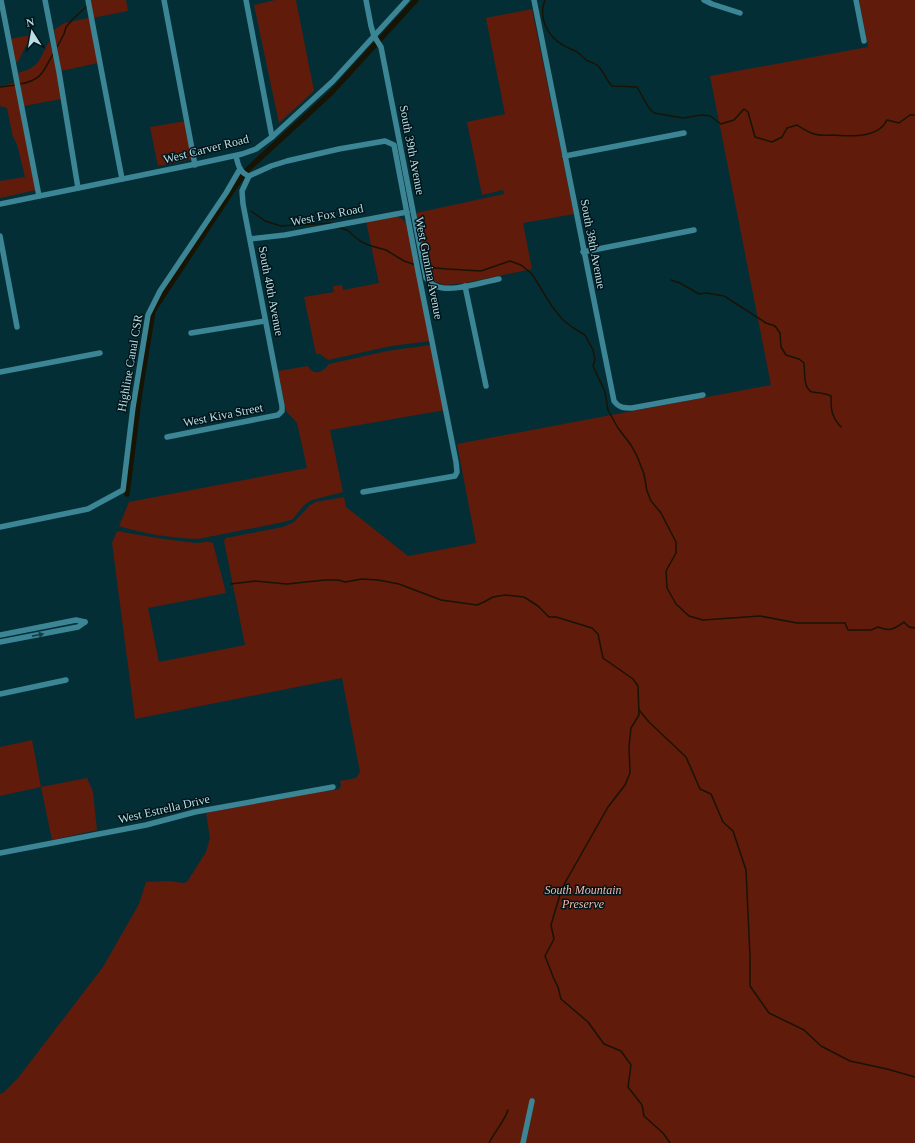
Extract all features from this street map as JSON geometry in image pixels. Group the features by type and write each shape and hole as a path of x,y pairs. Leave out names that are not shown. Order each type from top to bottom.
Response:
{"street":[{"path":"1,0 39,196"},
{"path":"45,0 59,72 78,188"},
{"path":"88,0 122,179"},
{"path":"164,0 195,165"},
{"path":"246,0 272,137"},
{"name":"South 39th Avenue","path":"366,0 371,26 375,37 380,44 426,278 434,286 444,288 465,286 499,279"},
{"name":"West Carver Road","path":"0,204 195,165 236,156 256,149 272,137 333,81 375,37 407,0"},
{"name":"South 38th Avenue","path":"534,0 583,252 614,401 618,406 623,408 632,408 703,395"},
{"path":"704,0 740,13"},
{"path":"856,0 864,41"},
{"path":"565,156 684,133"},
{"name":"West Gumina Avenue","path":"248,176 287,161 354,146 385,141 394,145 457,472 455,476 363,492"},
{"path":"236,156 240,169 248,176"},
{"name":"Highline Canal CSR","path":"0,527 88,509 123,490 133,407 148,315 160,291 226,193 240,169"},
{"name":"South 40th Avenue","path":"248,176 242,191 282,411"},
{"name":"West Fox Road","path":"250,239 407,212"},
{"path":"583,252 694,230"},
{"path":"0,236 18,327"},
{"path":"465,286 486,386"},
{"path":"191,333 265,321"},
{"path":"0,372 100,353"},
{"name":"West Kiva Street","path":"167,437 278,415 282,411"},
{"path":"0,635 76,620 85,622 78,627 0,642"},
{"path":"0,694 66,680"},
{"name":"West Estrella Drive","path":"0,853 146,825 195,812 333,787"},
{"path":"523,1143 532,1101"}],"green space":[{"path":"89,0 126,0 128,11 92,18"},
{"path":"275,0 296,0 314,91 279,123 254,5"},
{"name":"South Mountain Preserve","path":"859,0 915,0 915,1143 0,1143 0,1094 18,1078 103,967 139,904 146,882 187,882 206,852 210,838 206,813 319,791 339,789 341,786 340,781 356,778 360,772 342,678 135,719 112,543 117,531 185,542 213,543 226,593 148,608 159,662 245,645 224,541 226,538 283,527 294,522 310,505 316,502 344,497 346,507 408,556 476,543 457,444 771,385 710,76 868,47"},
{"path":"532,9 574,214 523,223 532,269 465,283 445,285 436,282 429,276 416,213 504,194 503,190 482,195 467,122 505,114 486,18"},
{"path":"89,18 98,63 61,71 54,30 64,23"},
{"path":"36,34 25,47 18,62 15,62 10,39"},
{"path":"49,41 58,71 61,99 24,106 18,73 31,68 38,62"},
{"path":"15,83 36,190 0,198 0,181 25,177 17,144 13,137 7,108 0,106 0,86"},
{"path":"186,121 192,159 158,166 150,127"},
{"path":"396,215 406,222 431,341 391,346 328,360 320,354 316,354 304,297 334,292 333,286 342,285 343,290 379,283 366,221"},
{"path":"431,345 445,410 330,430 343,492 312,500 304,505 293,519 284,522 198,539 158,535 119,526 129,502 307,468 297,423 286,411 278,371 308,366 313,371 318,372 329,364 387,351"},
{"path":"32,740 41,787 0,796 0,747"},
{"path":"87,778 93,792 97,830 52,840 41,787"}],"waterway":[{"path":"127,494 140,391 153,311 247,170 331,93 416,0"},
{"path":"545,0 543,6 543,19 545,26 552,37 577,52 586,60 597,65 612,86 637,87 649,108 654,113 683,118 702,115 710,116 721,124 734,120 744,109 748,112 755,137 772,142 782,137 787,128 797,125 816,135 855,136 877,130 883,126 887,120 899,123 910,115 915,115"},
{"path":"56,49 66,27 87,6"},
{"path":"20,84 33,80 41,74 53,54"},
{"path":"0,87 16,85"},
{"path":"251,211 265,221 281,226 332,223"},
{"path":"340,228 347,230 360,241 368,245 386,250 404,261 416,265"},
{"path":"426,267 481,271 510,261 521,265 532,274 551,305 562,319 585,335 593,350 595,360 593,366 605,392 608,410 637,456 644,474 647,491 651,501 661,513 676,542 676,553 666,571 667,588 676,604 689,616 703,620 760,616 797,623 845,623 848,630 871,630 878,627 882,629 889,629 895,628 904,622 909,627 915,628"},
{"path":"671,280 680,283 699,294 707,293 724,296 766,323 775,326 780,333 781,347 786,355 799,359 804,363 806,384 809,390 831,396 832,413 841,427"},
{"path":"231,584 255,581 287,584 325,580 338,580 345,582 362,579 399,584 441,600 477,605 493,597 505,595 524,597 538,606 549,617 556,617 592,628 598,634 603,658 633,679 638,686 639,715 631,728 629,746 630,773 625,785 608,807 562,888 551,925 554,939 545,956 558,987 561,999 588,1022 604,1044 621,1051 631,1065 628,1087 642,1105 644,1116 663,1133 670,1143"},
{"path":"639,710 649,722 686,757 700,789 711,794 723,822 733,831 746,870 750,986 769,1013 804,1030 821,1046 850,1061 915,1077"},
{"path":"489,1143 508,1110"}]}
